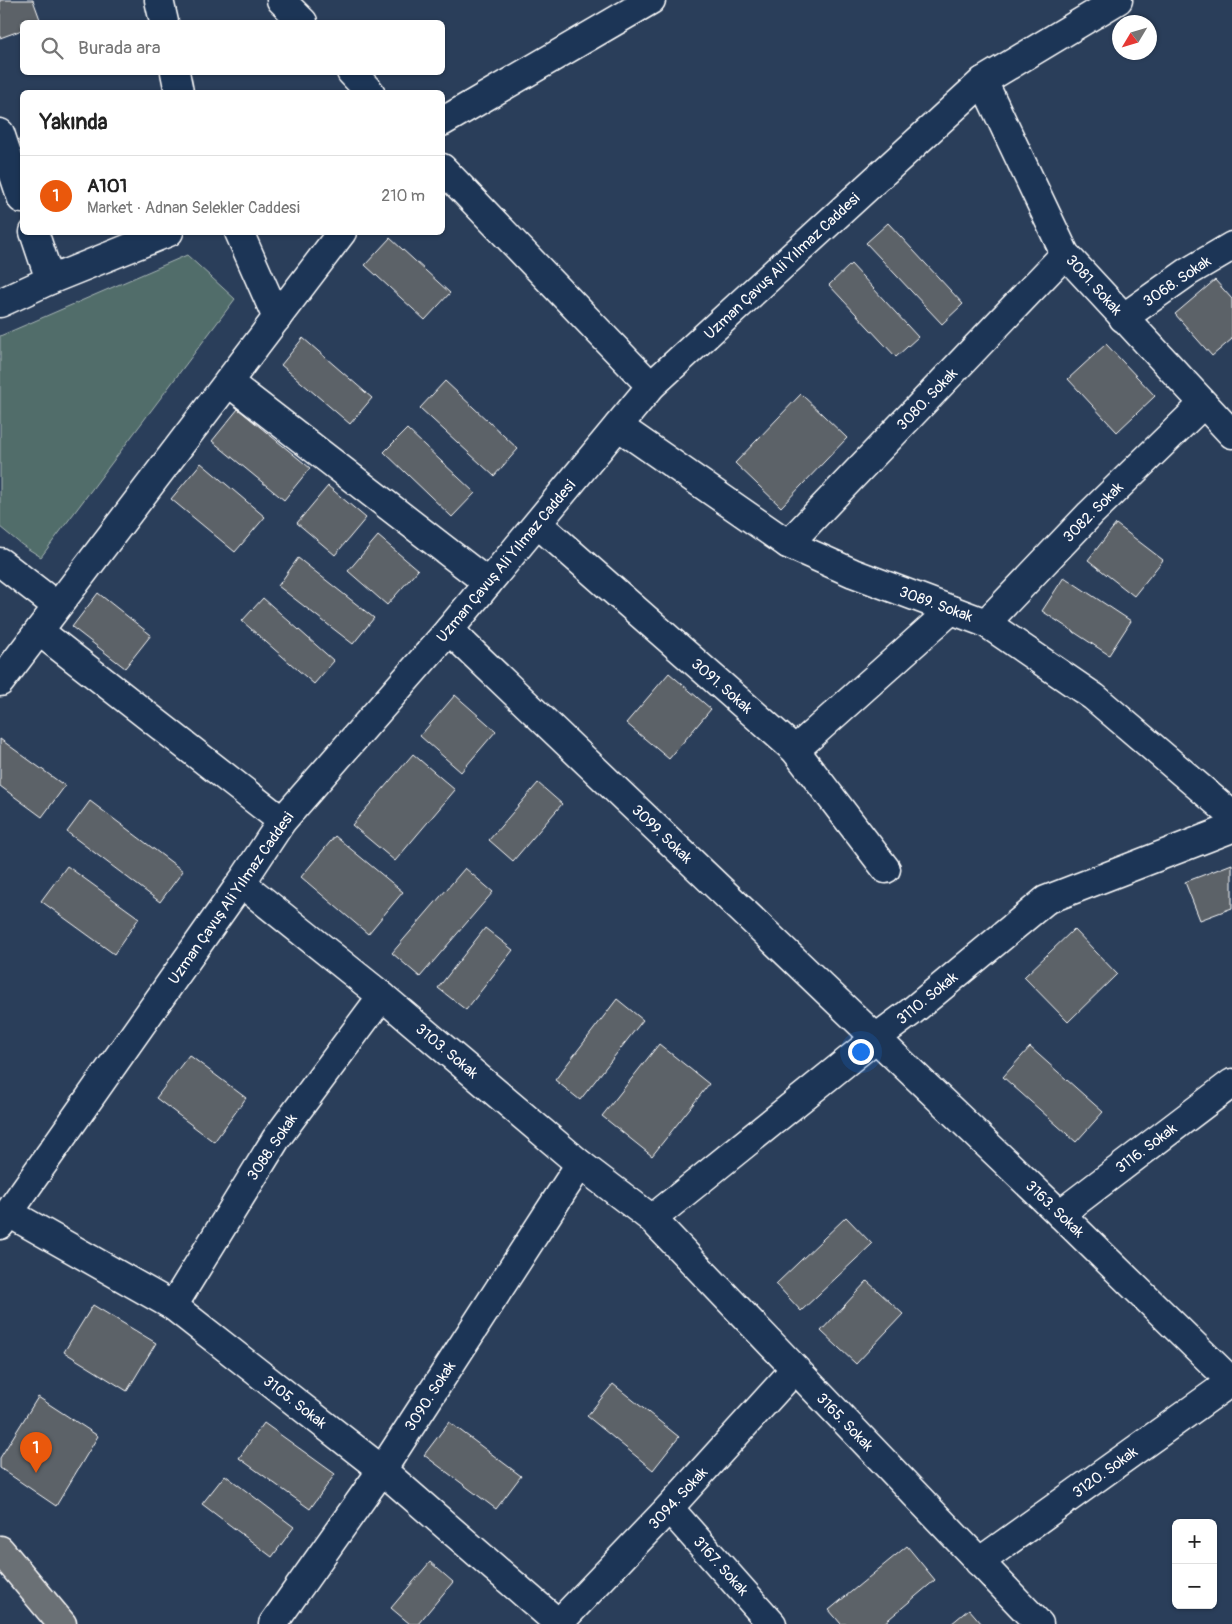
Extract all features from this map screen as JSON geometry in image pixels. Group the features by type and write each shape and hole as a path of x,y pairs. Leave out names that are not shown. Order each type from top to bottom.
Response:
{"main road":[{"path":"0,1550 62,1624"}],"street":[{"path":"159,0 164,20"},
{"path":"281,0 301,20"},
{"path":"445,120 651,0"},
{"name":"Uzman Çavuş Ali Yılmaz Caddesi","path":"5,1219 241,883 282,821 449,630 651,386 983,81 1118,0"},
{"path":"176,75 179,90"},
{"path":"354,75 368,90"},
{"name":"3081. Sokak","path":"983,81 1065,254 1232,434"},
{"path":"0,133 20,193"},
{"path":"445,171 651,386"},
{"path":"35,235 50,280"},
{"path":"0,303 50,280 162,235"},
{"path":"240,235 277,318"},
{"path":"0,682 340,235"},
{"name":"3068. Sokak","path":"1123,318 1188,272 1232,246"},
{"name":"3080. Sokak","path":"788,544 1065,254"},
{"path":"228,382 488,583"},
{"name":"3082. Sokak","path":"986,623 1090,514 1204,404"},
{"name":"3089. Sokak","path":"618,426 788,544 852,574 986,623 1094,697 1232,815"},
{"name":"3091. Sokak","path":"538,524 795,750 886,869"},
{"path":"0,562 57,606"},
{"path":"795,750 951,610"},
{"name":"3099. Sokak","path":"449,630 876,1038"},
{"path":"39,631 282,821"},
{"name":"3110. Sokak","path":"652,1219 876,1038 911,1012 1046,900 1232,828"},
{"name":"3103. Sokak","path":"241,883 382,996 580,1164 652,1219"},
{"name":"3088. Sokak","path":"173,1306 276,1139 382,996"},
{"name":"3163. Sokak","path":"876,1038 1232,1381"},
{"name":"3116. Sokak","path":"1060,1214 1232,1083"},
{"name":"3090. Sokak","path":"273,1624 382,1470 580,1164"},
{"name":"3105. Sokak","path":"5,1219 173,1306 382,1470 558,1624"},
{"name":"3165. Sokak","path":"652,1219 1039,1624"},
{"name":"3094. Sokak","path":"558,1624 669,1508 795,1369"},
{"name":"3120. Sokak","path":"979,1562 1232,1381"},
{"name":"3167. Sokak","path":"669,1508 772,1624"}],"green space":[{"path":"187,255 235,299 41,557 22,545 0,527 0,336"}],"building":[{"path":"0,0 33,0 40,20 20,20 20,31 0,38"},
{"path":"888,223 963,304 942,324 866,243"},
{"path":"390,238 450,293 425,320 365,265"},
{"path":"851,264 918,337 896,357 829,285"},
{"path":"1215,280 1232,299 1232,339 1212,356 1175,314"},
{"path":"303,338 372,398 350,424 281,365"},
{"path":"1106,344 1155,396 1117,432 1068,379"},
{"path":"445,381 518,449 494,476 420,408"},
{"path":"801,394 847,438 781,507 735,463"},
{"path":"238,409 310,468 284,500 212,441"},
{"path":"407,429 475,493 452,517 384,452"},
{"path":"201,463 265,517 235,552 171,499"},
{"path":"328,486 366,518 335,555 297,523"},
{"path":"1116,524 1163,560 1134,596 1088,560"},
{"path":"378,536 418,570 387,605 348,571"},
{"path":"298,558 374,618 353,644 278,586"},
{"path":"1064,577 1131,621 1109,655 1042,611"},
{"path":"98,593 151,635 125,668 72,627"},
{"path":"263,598 334,661 314,684 242,621"},
{"path":"669,673 711,709 669,759 626,723"},
{"path":"455,695 496,731 461,772 420,736"},
{"path":"0,739 65,786 42,817 0,786"},
{"path":"413,754 455,790 395,861 352,825"},
{"path":"538,783 562,804 513,861 489,840"},
{"path":"90,801 183,871 160,902 67,832"},
{"path":"335,836 403,892 368,934 301,877"},
{"path":"1232,864 1232,908 1200,920 1185,882"},
{"path":"67,866 139,918 114,954 41,901"},
{"path":"465,868 493,892 420,977 392,953"},
{"path":"485,928 513,950 466,1010 438,988"},
{"path":"1074,929 1117,974 1068,1022 1024,977"},
{"path":"617,999 643,1020 580,1100 555,1080"},
{"path":"659,1044 709,1084 652,1156 602,1116"},
{"path":"1030,1047 1103,1112 1076,1142 1003,1077"},
{"path":"189,1055 246,1098 214,1142 156,1098"},
{"path":"846,1217 872,1244 801,1311 776,1284"},
{"path":"867,1281 903,1314 856,1364 821,1331"},
{"path":"93,1305 156,1343 127,1391 64,1352"},
{"path":"613,1384 679,1437 653,1470 587,1416"},
{"path":"38,1397 98,1436 56,1506 0,1468 0,1458"},
{"path":"449,1422 521,1476 496,1509 424,1455"},
{"path":"264,1423 335,1474 310,1509 239,1458"},
{"path":"225,1475 294,1527 272,1557 202,1504"},
{"path":"907,1546 935,1580 883,1624 841,1624 829,1610"},
{"path":"430,1562 453,1582 418,1624 410,1624 391,1608"},
{"path":"969,1609 982,1624 951,1624"}],"place":[{"name":"A101","path":"36,1473"}]}
